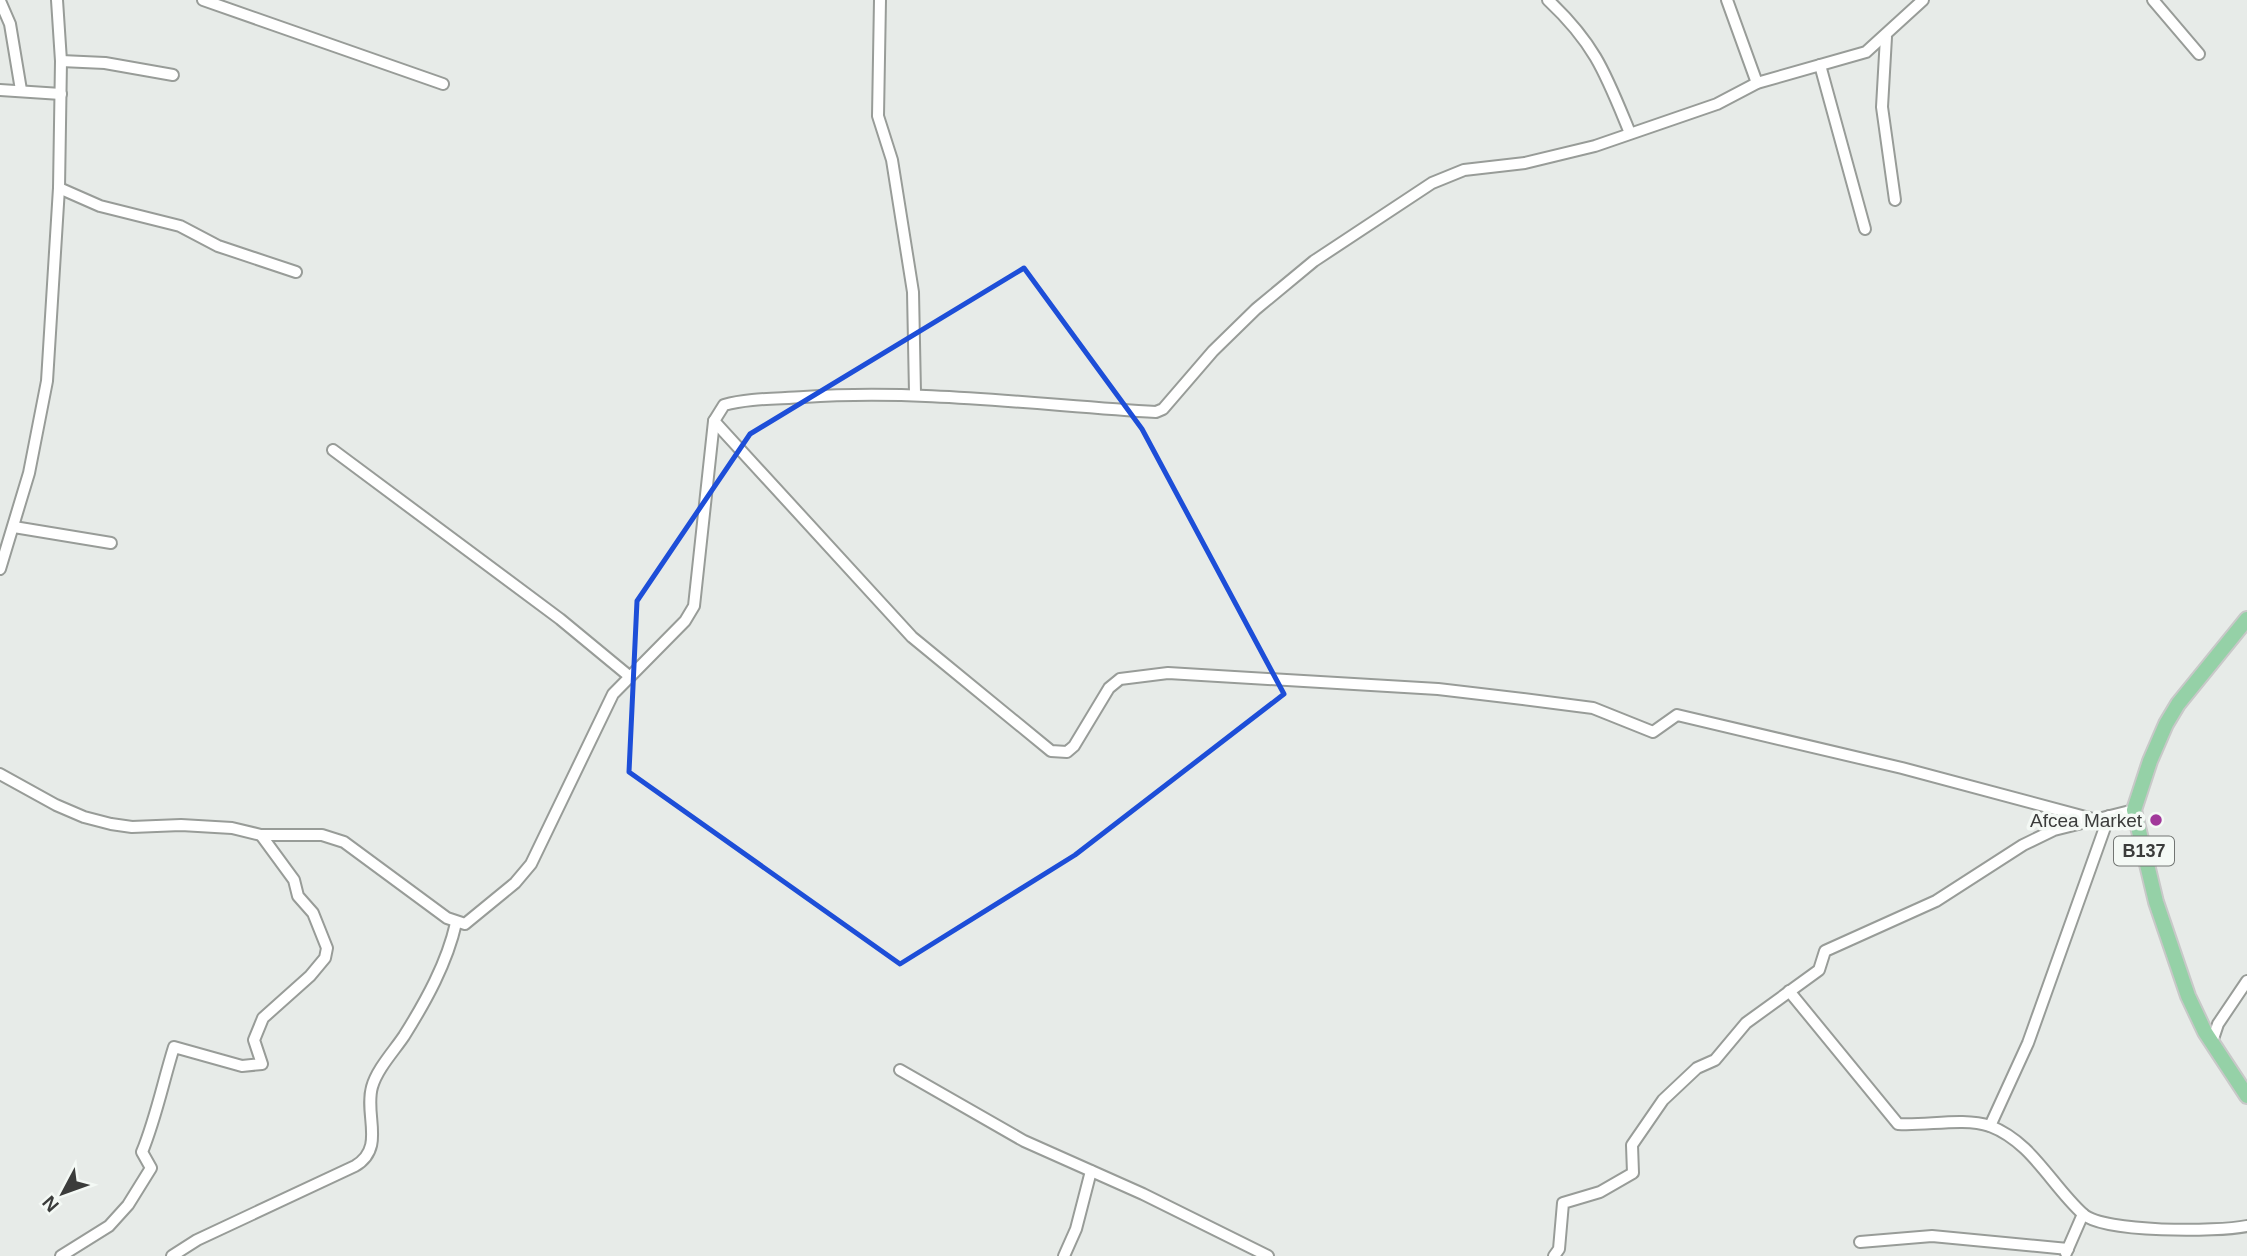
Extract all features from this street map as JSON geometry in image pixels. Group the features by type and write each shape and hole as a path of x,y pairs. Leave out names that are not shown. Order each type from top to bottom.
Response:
{"main road":[{"name":"B137","path":"2247,619 2178,704 2166,724 2134,810 2156,902 2188,996 2212,1042 2247,1096"}],"street":[{"path":"0,569 29,473 47,381 59,188 61,61 57,0"},
{"path":"203,0 443,85"},
{"path":"880,0 878,116 892,160 911,279 917,363 915,393"},
{"path":"1548,0 1576,26 1600,61 1630,134"},
{"path":"1727,0 1757,83"},
{"path":"0,774 57,805 102,822 132,827 181,825 232,828 261,835 322,835 344,842 456,923 465,924 475,919 515,883 531,864 612,694 685,621 694,606 714,421 724,405 734,402 915,393 1156,412 1163,409 1213,351 1256,309 1314,261 1409,197 1464,170 1560,156 1717,104 1757,83 1866,52 1886,37 1923,0"},
{"path":"2153,0 2199,54"},
{"path":"0,1 10,24 21,90"},
{"path":"1886,37 1882,107 1895,200"},
{"path":"61,61 105,63 173,75"},
{"path":"1820,65 1865,229"},
{"path":"0,90 61,94"},
{"path":"59,188 100,206 180,226 218,246 296,272"},
{"path":"714,421 912,637 1051,751 1067,752 1074,746 1109,688 1131,675 1168,673 1389,685 1593,708 1653,732 1677,715 1902,768 2093,819"},
{"path":"333,450 560,619 629,676"},
{"path":"14,527 111,543"},
{"path":"1554,1256 1559,1249 1563,1203 1600,1192 1633,1173 1633,1145 1663,1100 1697,1068 1715,1059 1746,1023 1819,970 1825,951 1936,901 2023,845 2054,830 2134,810"},
{"path":"1990,1126 2028,1043 2109,816"},
{"path":"61,1256 109,1226 128,1205 151,1168 142,1153 155,1121 161,1088 174,1047 242,1066 262,1064 254,1040 263,1018 310,976 325,958 327,948 313,913 298,896 290,873 261,835"},
{"path":"172,1256 197,1240 364,1161 373,1144 370,1100 373,1084 424,1002 452,943 456,923"},
{"path":"2212,1042 2218,1024 2247,981"},
{"path":"1789,991 1898,1124 1990,1126 2007,1134 2027,1150 2082,1214 2094,1221 2161,1229 2209,1230 2247,1226"},
{"path":"900,1070 1024,1142 1268,1256"},
{"path":"1064,1256 1076,1228 1091,1171"},
{"path":"1860,1242 1932,1236 2067,1253 2082,1214"}],"highlighted area":[{"path":"1024,268 1142,429 1284,694 1075,855 900,964 629,772 637,601 750,434"}],"place":[{"name":"Afcea Market","path":"2156,820"}]}
